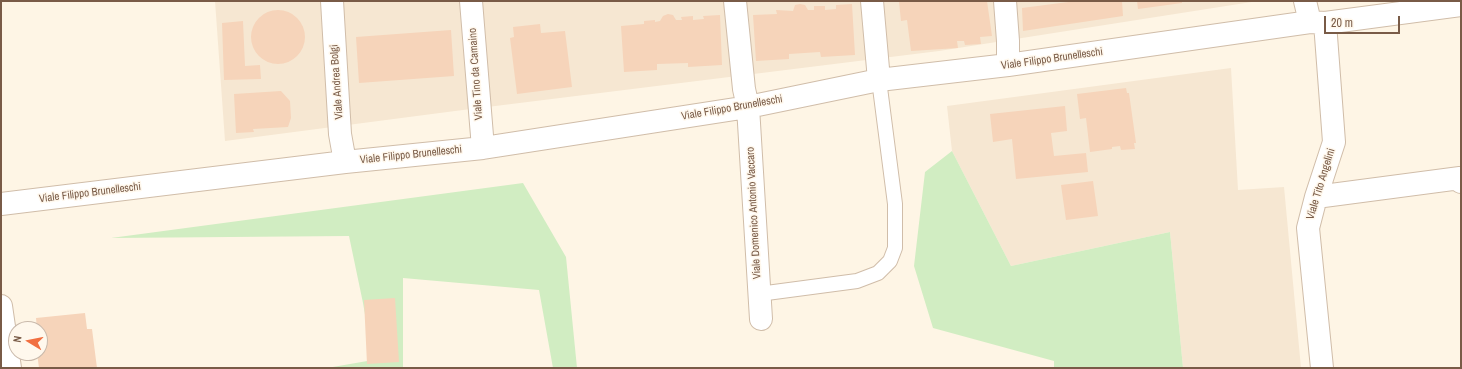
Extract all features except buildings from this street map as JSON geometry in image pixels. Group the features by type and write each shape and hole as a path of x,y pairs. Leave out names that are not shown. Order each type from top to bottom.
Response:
{"street":[{"name":"Viale Andrea Bolgi","path":"332,1 340,134 345,162"},
{"name":"Viale Tino da Camaino","path":"471,1 483,148"},
{"name":"Viale Domenico Antonio Vaccaro","path":"735,1 744,89 748,107 761,319"},
{"path":"872,1 879,80"},
{"path":"1005,1 1008,65"},
{"name":"Viale Tito Angelini","path":"1305,1 1317,23 1334,142 1316,197 1308,228 1322,368"},
{"name":"Viale Filippo Brunelleschi","path":"1,204 345,162 483,148 748,107 879,80 1008,65 1461,5"},
{"path":"1316,197 1460,178 1461,182"},
{"path":"1,306 10,368"}],"lane":[{"path":"759,294 856,281 878,273 890,261 895,248 895,204 879,80"}],"shaded area":[{"path":"215,1 1258,1 939,51 225,141"},
{"path":"1231,68 1238,190 1284,187 1301,368 1183,368 1170,232 1011,266 952,151 947,106"}],"green space":[{"path":"952,151 1011,266 1170,232 1183,368 1054,368 1054,361 933,328 914,266 925,172"},
{"path":"523,183 566,257 577,368 553,368 539,290 403,278 403,368 327,368 373,360 349,236 111,238"}]}
